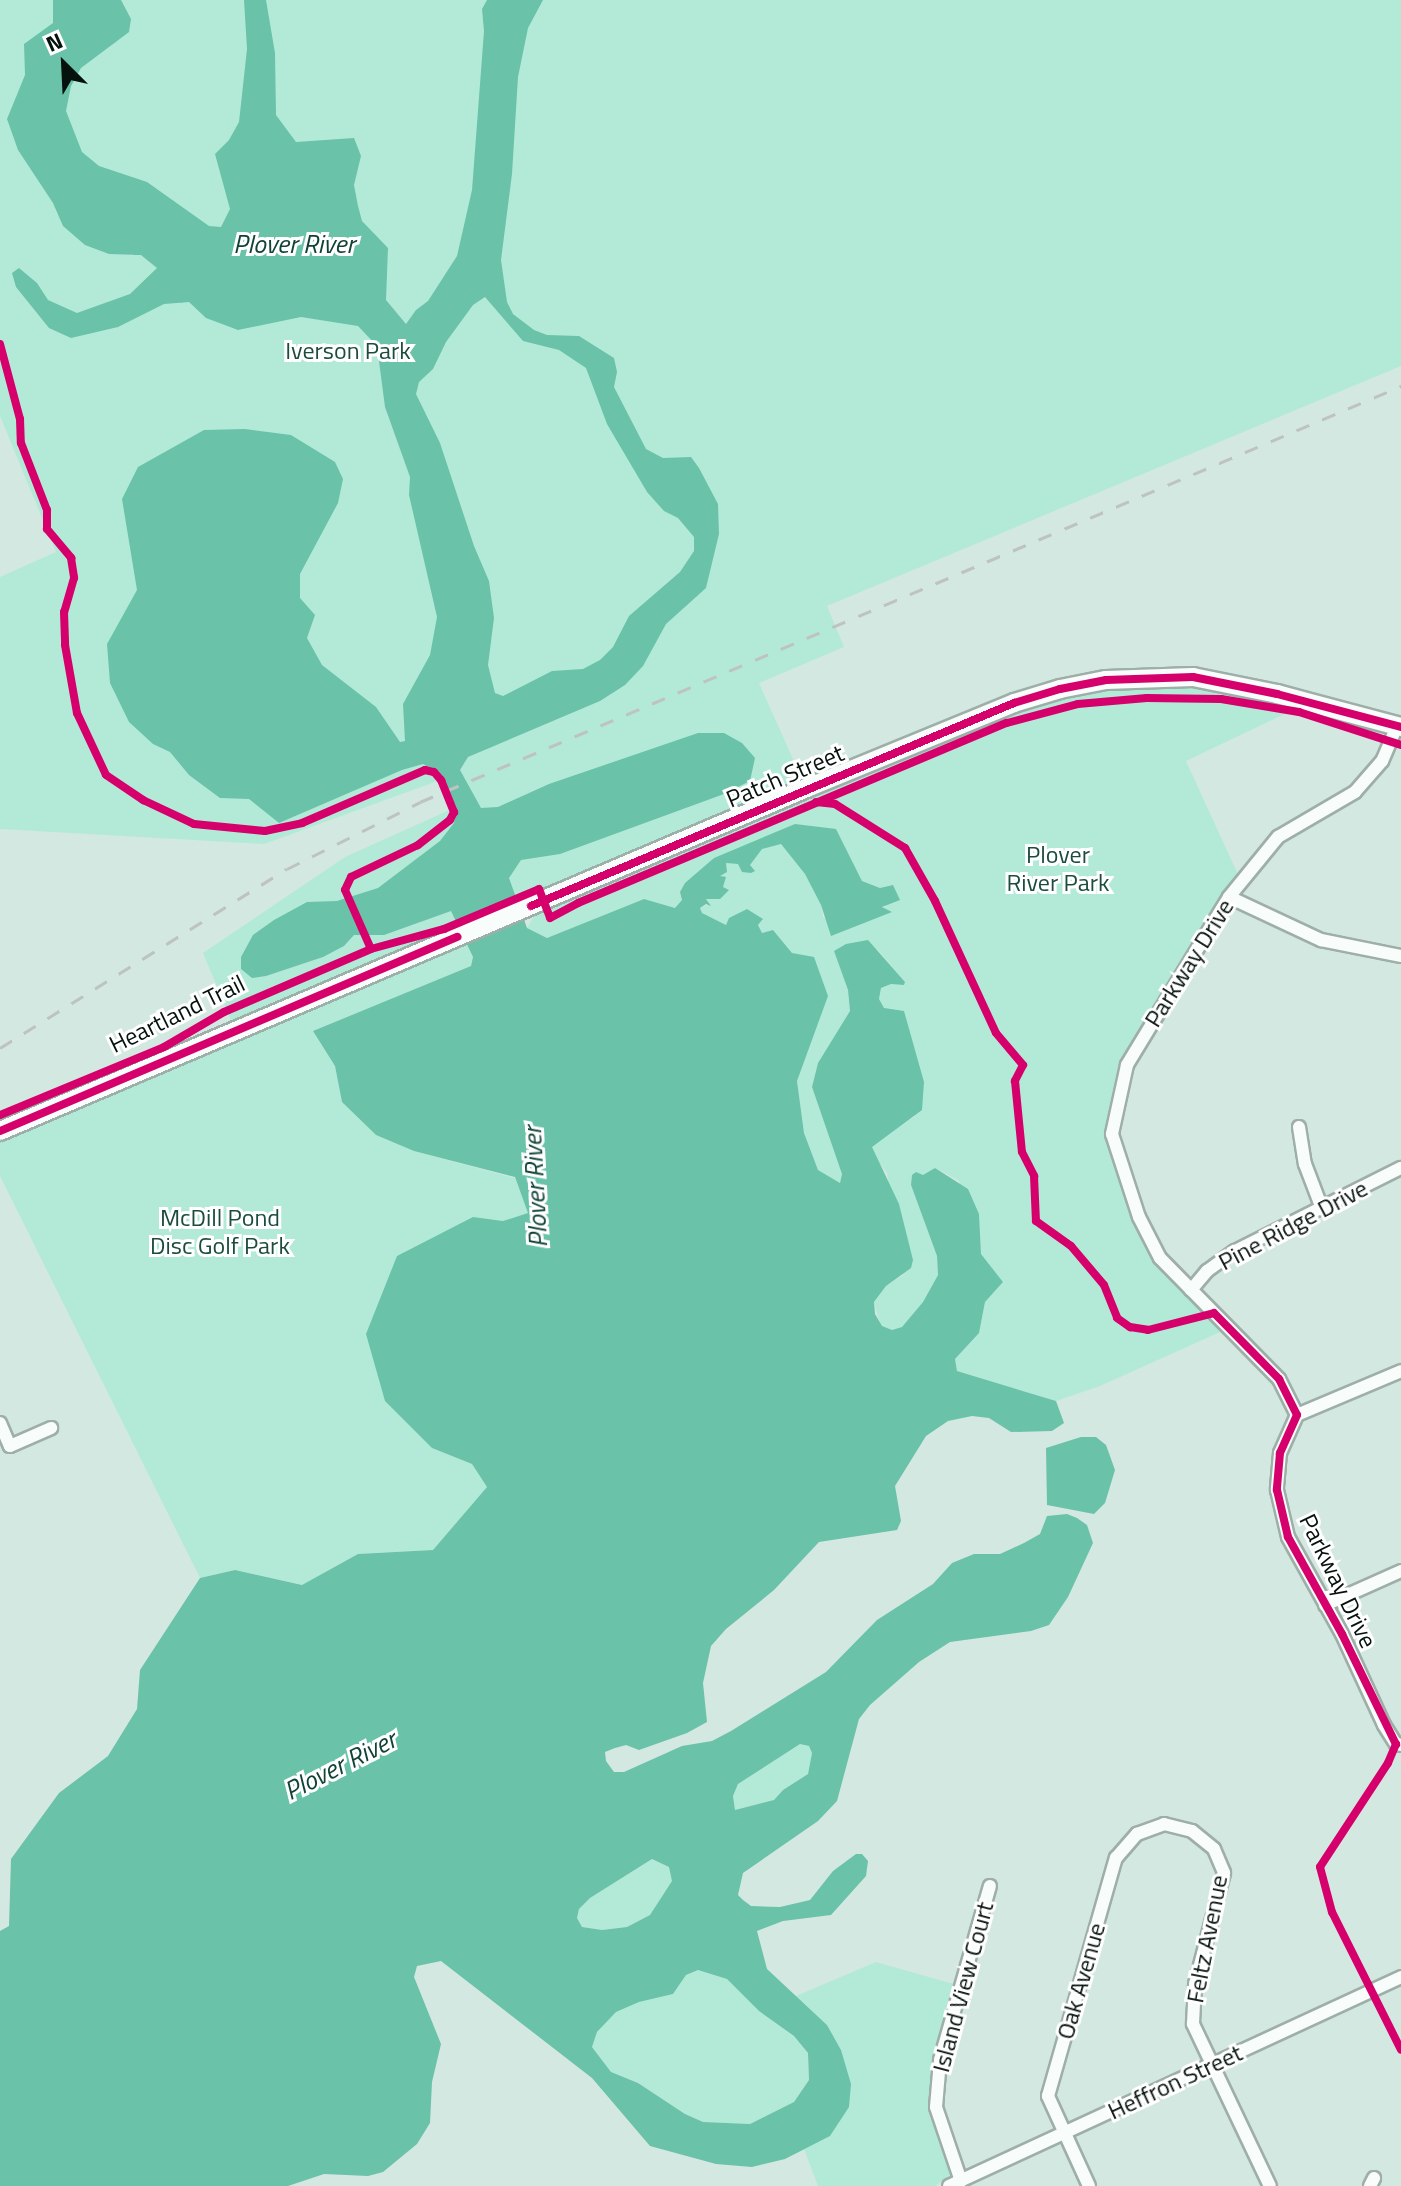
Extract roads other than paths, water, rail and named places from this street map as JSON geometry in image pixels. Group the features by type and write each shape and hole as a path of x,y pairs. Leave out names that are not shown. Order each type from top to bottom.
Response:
{"street":[{"name":"Patch Street","path":"0,1131 1014,703 1060,689 1120,679 1193,677 1277,694 1399,727"},
{"name":"Parkway Drive","path":"1399,727 1382,761 1355,792 1278,837 1229,897 1127,1065 1112,1134 1149,1238 1160,1258 1279,1379 1297,1415 1280,1453 1277,1490 1288,1537 1342,1634 1384,1725 1396,1744 1401,1745"},
{"path":"1229,897 1321,940 1401,956"},
{"path":"1299,1127 1305,1164 1321,1206"},
{"name":"Pine Ridge Drive","path":"1191,1290 1207,1271 1235,1251 1401,1168"},
{"path":"1297,1415 1401,1371"},
{"path":"0,1423 10,1446 51,1428"},
{"path":"1325,1605 1401,1571"},
{"name":"Oak Avenue","path":"1089,2186 1048,2096 1116,1858 1137,1834 1164,1824 1192,1831"},
{"name":"Feltz Avenue","path":"1192,1831 1214,1849 1224,1873 1195,1984 1193,2024 1270,2186"},
{"name":"Island View Court","path":"955,2183 936,2107 940,2060 990,1886"},
{"name":"Heffron Street","path":"955,2183 1401,1977"}],"water":[{"name":"Plover River","path":"53,0 121,0 131,19 129,32 81,68 71,86 66,111 82,152 99,166 147,182 209,226 221,227 230,209 215,154 229,140 239,122 247,49 244,0 266,0 275,53 276,115 296,142 354,138 361,156 354,185 362,221 388,248 386,300 406,324 416,310 428,301 457,256 472,190 484,31 482,9 487,0 543,0 528,28 518,77 512,174 501,260 507,302 513,314 534,330 547,335 579,336 614,358 617,372 614,387 646,449 663,458 691,457 718,504 719,534 706,588 666,624 643,666 625,685 600,701 468,757 460,770 481,808 498,807 549,784 698,733 724,733 742,743 755,758 750,781 724,794 560,854 521,860 509,878 527,928 547,938 644,899 675,908 682,900 680,892 685,883 714,858 795,824 836,829 862,881 880,888 893,885 900,900 882,907 892,912 831,936 821,905 805,874 781,844 762,849 750,865 755,871 751,873 742,872 738,864 726,863 727,872 720,876 726,877 723,887 729,890 720,899 706,899 711,906 706,904 700,908 702,913 726,925 729,918 747,909 763,919 758,925 762,933 773,930 792,953 814,957 828,996 797,1081 804,1133 818,1170 840,1183 842,1174 812,1087 818,1063 850,1011 848,990 834,951 846,944 868,940 905,982 904,985 891,984 881,988 879,999 884,1008 904,1011 924,1082 922,1110 872,1147 899,1204 913,1260 911,1268 886,1286 874,1302 875,1314 882,1326 892,1330 902,1327 923,1302 938,1275 937,1256 911,1185 912,1175 916,1172 923,1175 935,1168 968,1189 979,1214 981,1254 1003,1282 985,1302 979,1333 955,1359 957,1371 1056,1401 1064,1423 1052,1431 1011,1432 989,1418 972,1416 948,1421 926,1436 895,1486 901,1521 897,1530 819,1542 774,1590 726,1629 711,1646 703,1683 707,1722 687,1733 639,1750 626,1745 615,1748 605,1752 606,1761 614,1772 624,1772 682,1746 712,1741 731,1731 826,1672 877,1620 933,1584 952,1563 974,1554 1000,1554 1024,1543 1040,1534 1047,1516 1067,1514 1077,1518 1087,1525 1093,1543 1068,1597 1049,1625 1031,1631 950,1642 919,1662 870,1705 859,1719 837,1801 818,1821 743,1873 738,1895 743,1900 751,1906 780,1907 810,1900 833,1871 856,1854 862,1854 868,1861 866,1876 831,1915 783,1921 757,1931 767,1969 827,2025 841,2050 851,2084 849,2107 830,2136 785,2159 752,2167 716,2164 650,2146 592,2078 441,1961 417,1966 414,1977 441,2044 432,2082 430,2123 417,2144 383,2172 368,2176 324,2174 288,2186 0,2186 0,1931 9,1926 11,1859 59,1793 108,1756 137,1709 140,1670 200,1578 235,1570 302,1585 358,1554 433,1550 487,1487 472,1464 432,1448 385,1401 366,1334 397,1256 473,1217 503,1221 528,1213 515,1177 414,1151 376,1135 342,1102 335,1066 313,1031 471,966 473,957 451,911 384,935 354,935 344,946 323,957 266,976 252,978 241,969 241,957 253,935 274,920 307,902 337,901 378,888 440,841 454,823 456,807 439,772 423,764 402,770 279,823 249,799 220,798 189,775 170,752 153,744 129,722 110,683 107,644 137,590 122,499 138,467 204,430 245,429 291,435 335,462 343,479 338,503 300,574 300,598 315,615 307,638 322,665 376,707 400,742 405,741 403,704 430,655 437,617 409,495 410,477 385,407 377,346 358,326 301,317 238,330 206,318 189,302 164,304 118,327 71,338 49,328 16,287 12,273 19,268 37,283 48,300 77,313 130,294 157,268 141,255 109,254 85,245 63,226 53,203 18,150 7,119 25,75 24,44 53,23","holes":["485,297 523,341 559,350 586,368 607,424 647,492 664,511 678,518 694,537 694,551 680,572 629,616 613,647 600,660 583,669 552,671 503,696 495,693 488,665 494,618 489,581 474,546 440,443 416,394 419,382 433,369 446,342 473,305","800,1744 809,1746 812,1753 808,1774 783,1790 774,1800 735,1810 733,1796 738,1784","652,1859 669,1867 672,1881 650,1915 627,1927 602,1930 582,1927 577,1918 579,1909 590,1898","698,1970 727,1979 759,2011 794,2036 808,2053 809,2080 794,2102 750,2124 703,2122 685,2114 638,2083 611,2072 592,2047 597,2032 616,2012 639,2002 673,1994 686,1975"]},
{"path":"1081,1437 1096,1437 1106,1445 1115,1470 1105,1503 1094,1514 1047,1505 1046,1448"}],"railway":[{"path":"0,1048 287,869 420,802 1401,386"}],"park label":[{"name":"Iverson Park","path":"348,351"},
{"name":"Plover River Park","path":"1058,869"},
{"name":"McDill Pond Disc Golf Park","path":"220,1232"}]}
